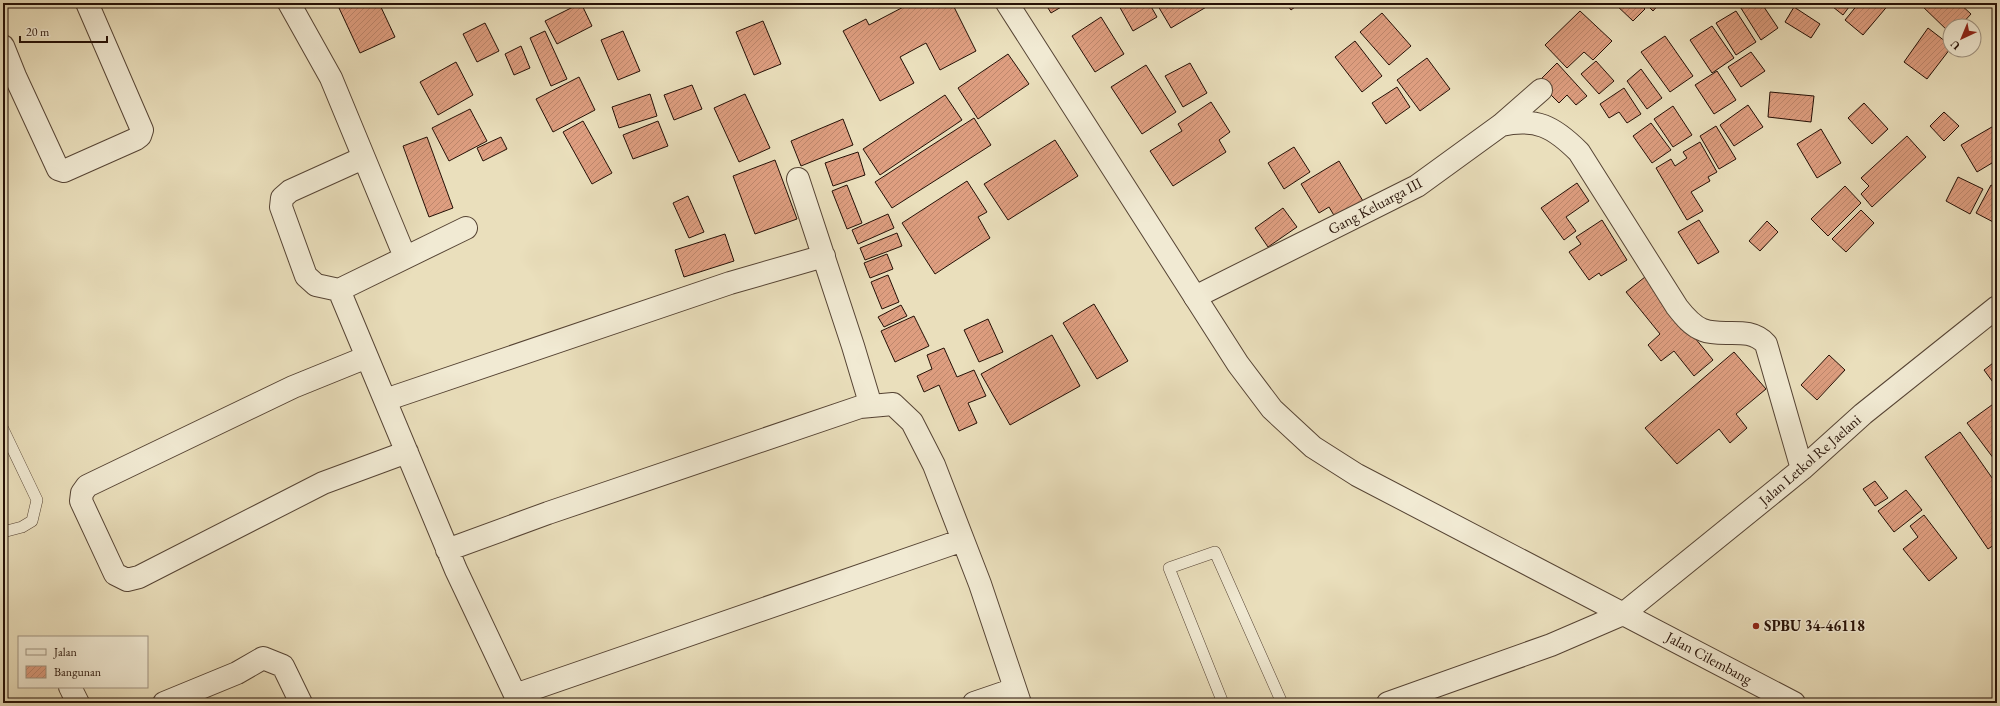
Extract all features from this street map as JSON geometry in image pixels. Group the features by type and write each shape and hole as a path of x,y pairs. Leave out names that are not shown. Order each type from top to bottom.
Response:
{"street":[{"path":"3,46 18,83 58,170 64,171 136,139 140,136 142,130 87,3"},
{"path":"289,3 331,78 405,258"},
{"name":"Jalan Cilembang","path":"1007,3 1238,364 1272,410 1313,447 1357,475 1794,703"},
{"name":"Gang Keluarga III","path":"1195,297 1417,186 1501,125 1541,90"},
{"path":"1501,125 1517,122 1531,122 1564,138 1579,152 1677,307 1694,325 1703,330 1753,335 1761,338 1766,344 1802,469"},
{"path":"363,158 286,194 281,202 281,207 306,276 316,285 339,290 466,228"},
{"path":"798,180 824,256 871,406"},
{"path":"385,400 730,283 824,256"},
{"path":"339,290 448,550 517,699 964,540"},
{"name":"Jalan Letkol Re Jaelani","path":"1388,703 1551,645 1623,614 1802,469 1863,414 1997,307"},
{"path":"367,357 293,387 87,486 82,492 81,501 114,574 127,580 139,577 323,483 407,452"},
{"path":"448,550 592,498 860,407 894,404 912,422 934,465 964,540 1018,696 974,703"},
{"path":"164,703 237,673 263,658 283,666 301,703"},
{"path":"70,688 78,703"}],"lane":[{"path":"3,429 37,500 32,521 22,527 3,532"},
{"path":"1223,703 1169,568 1215,552 1282,703"}],"building":[{"path":"351,3 379,3 395,37 360,53 339,8"},
{"path":"581,3 592,26 557,44 545,21"},
{"path":"911,3 952,3 976,51 940,70 926,43 900,57 914,83 880,101 843,31 866,19 869,25"},
{"path":"1045,3 1068,3 1051,13"},
{"path":"1149,3 1157,17 1133,31 1118,4"},
{"path":"1163,3 1213,3 1171,28 1158,6"},
{"path":"1286,3 1300,3 1291,10"},
{"path":"1614,3 1639,3 1645,9 1633,21"},
{"path":"1645,3 1660,3 1653,11"},
{"path":"1742,3 1770,3 1764,7 1778,28 1761,40 1739,5"},
{"path":"1828,3 1852,3 1843,15"},
{"path":"1859,3 1890,3 1863,35 1845,20"},
{"path":"1959,3 1971,14 1967,18 1942,18 1942,25 1920,4"},
{"path":"1794,7 1820,24 1811,38 1785,22"},
{"path":"1580,11 1612,41 1593,60 1584,52 1567,68 1545,45"},
{"path":"1736,11 1756,42 1736,55 1716,23"},
{"path":"1382,13 1411,46 1389,65 1360,32"},
{"path":"1101,17 1124,54 1095,72 1072,36"},
{"path":"763,21 781,64 754,75 736,32"},
{"path":"485,23 499,51 477,62 463,34"},
{"path":"1712,26 1734,58 1712,73 1690,40"},
{"path":"1928,28 1942,39 1943,58 1927,79 1904,62"},
{"path":"545,31 567,79 551,86 530,38"},
{"path":"623,31 640,71 618,80 601,40"},
{"path":"1665,36 1693,76 1670,92 1641,52"},
{"path":"1355,41 1382,76 1362,92 1335,57"},
{"path":"521,46 530,68 514,75 505,54"},
{"path":"1751,52 1765,71 1741,87 1728,67"},
{"path":"1008,54 1029,84 978,119 958,88"},
{"path":"1427,58 1450,89 1420,111 1397,80"},
{"path":"1596,61 1614,81 1599,94 1581,74"},
{"path":"456,62 473,95 438,115 420,82"},
{"path":"1190,63 1207,93 1183,107 1165,76"},
{"path":"1557,63 1587,96 1576,105 1567,95 1559,103 1538,82"},
{"path":"1146,65 1176,112 1142,134 1111,87"},
{"path":"1641,69 1662,98 1647,109 1627,81"},
{"path":"1717,71 1736,100 1714,114 1695,85"},
{"path":"579,77 595,110 553,132 536,99"},
{"path":"692,85 702,109 674,120 664,95"},
{"path":"1397,87 1410,107 1386,124 1372,103"},
{"path":"1624,88 1641,114 1627,123 1619,112 1609,118 1600,104"},
{"path":"1770,92 1814,96 1811,122 1768,117"},
{"path":"650,94 657,116 619,128 612,107"},
{"path":"745,94 770,148 739,162 714,108"},
{"path":"945,95 962,120 880,175 863,149"},
{"path":"1211,102 1230,132 1219,140 1226,152 1173,186 1150,151 1182,131 1178,124"},
{"path":"1864,103 1888,129 1872,144 1848,118"},
{"path":"1748,105 1763,127 1734,146 1720,125"},
{"path":"1673,106 1692,135 1673,147 1654,119"},
{"path":"470,109 487,141 449,161 432,128"},
{"path":"1944,112 1959,126 1944,141 1930,126"},
{"path":"974,118 991,145 892,208 875,182"},
{"path":"843,119 853,145 801,166 791,141"},
{"path":"583,121 612,173 592,184 563,132"},
{"path":"658,121 668,146 633,159 623,135"},
{"path":"1651,123 1671,150 1652,163 1633,136"},
{"path":"1997,124 1997,160 1977,172 1961,145"},
{"path":"1716,126 1736,159 1719,169 1700,136"},
{"path":"1821,129 1841,163 1817,178 1797,144"},
{"path":"1907,136 1926,157 1872,207 1861,194 1869,186 1861,178"},
{"path":"427,137 453,208 429,217 403,146"},
{"path":"501,137 507,149 483,161 477,148"},
{"path":"1055,140 1078,176 1008,220 984,184"},
{"path":"1700,142 1717,172 1708,177 1710,181 1691,192 1703,211 1687,220 1656,168 1671,159 1675,166 1687,158 1683,152"},
{"path":"1294,147 1310,172 1284,189 1268,163"},
{"path":"858,152 865,175 833,186 825,163"},
{"path":"775,160 797,219 755,234 733,176"},
{"path":"1339,161 1363,201 1335,217 1329,207 1319,213 1301,184"},
{"path":"1958,177 1983,189 1970,214 1946,201"},
{"path":"967,181 987,212 978,217 990,238 935,274 902,223"},
{"path":"1577,183 1589,201 1566,217 1576,231 1564,240 1541,208"},
{"path":"847,185 862,223 847,229 832,191"},
{"path":"1991,185 1997,188 1997,224 1976,213"},
{"path":"1845,186 1861,203 1828,236 1811,219"},
{"path":"688,196 704,232 689,238 673,203"},
{"path":"1283,208 1297,227 1268,247 1255,228"},
{"path":"1861,210 1874,223 1846,252 1832,239"},
{"path":"888,214 894,228 858,244 852,230"},
{"path":"1602,220 1627,260 1601,276 1599,273 1589,280 1569,252 1581,244 1576,237"},
{"path":"1699,220 1719,252 1698,264 1678,232"},
{"path":"1767,221 1778,232 1760,251 1749,241"},
{"path":"897,233 902,246 865,260 860,248"},
{"path":"725,234 734,261 684,277 675,250"},
{"path":"887,254 893,269 870,278 864,263"},
{"path":"888,275 899,302 882,309 871,282"},
{"path":"1645,277 1713,360 1694,376 1674,351 1661,361 1648,345 1660,334 1626,292"},
{"path":"1094,304 1128,361 1097,379 1063,323"},
{"path":"901,305 907,316 884,327 878,317"},
{"path":"914,316 929,346 895,362 881,331"},
{"path":"988,319 1003,352 979,362 964,330"},
{"path":"1052,335 1080,386 1010,425 981,374"},
{"path":"944,348 957,377 974,370 986,396 968,403 977,423 959,431 939,385 924,392 917,376 932,369 927,355"},
{"path":"1734,352 1766,389 1736,414 1747,428 1730,443 1719,429 1677,464 1645,428"},
{"path":"1829,355 1845,370 1817,400 1801,385"},
{"path":"1997,360 1997,384 1995,385 1984,370"},
{"path":"1996,402 1997,403 1997,463 1967,423"},
{"path":"1960,432 1997,485 1997,543 1988,549 1925,457"},
{"path":"1875,481 1888,498 1875,506 1863,489"},
{"path":"1906,490 1922,510 1894,532 1878,511"},
{"path":"1924,515 1957,558 1929,581 1903,549 1918,537 1910,526"}],"place":[{"name":"SPBU 34-46118","path":"1756,626"}]}
